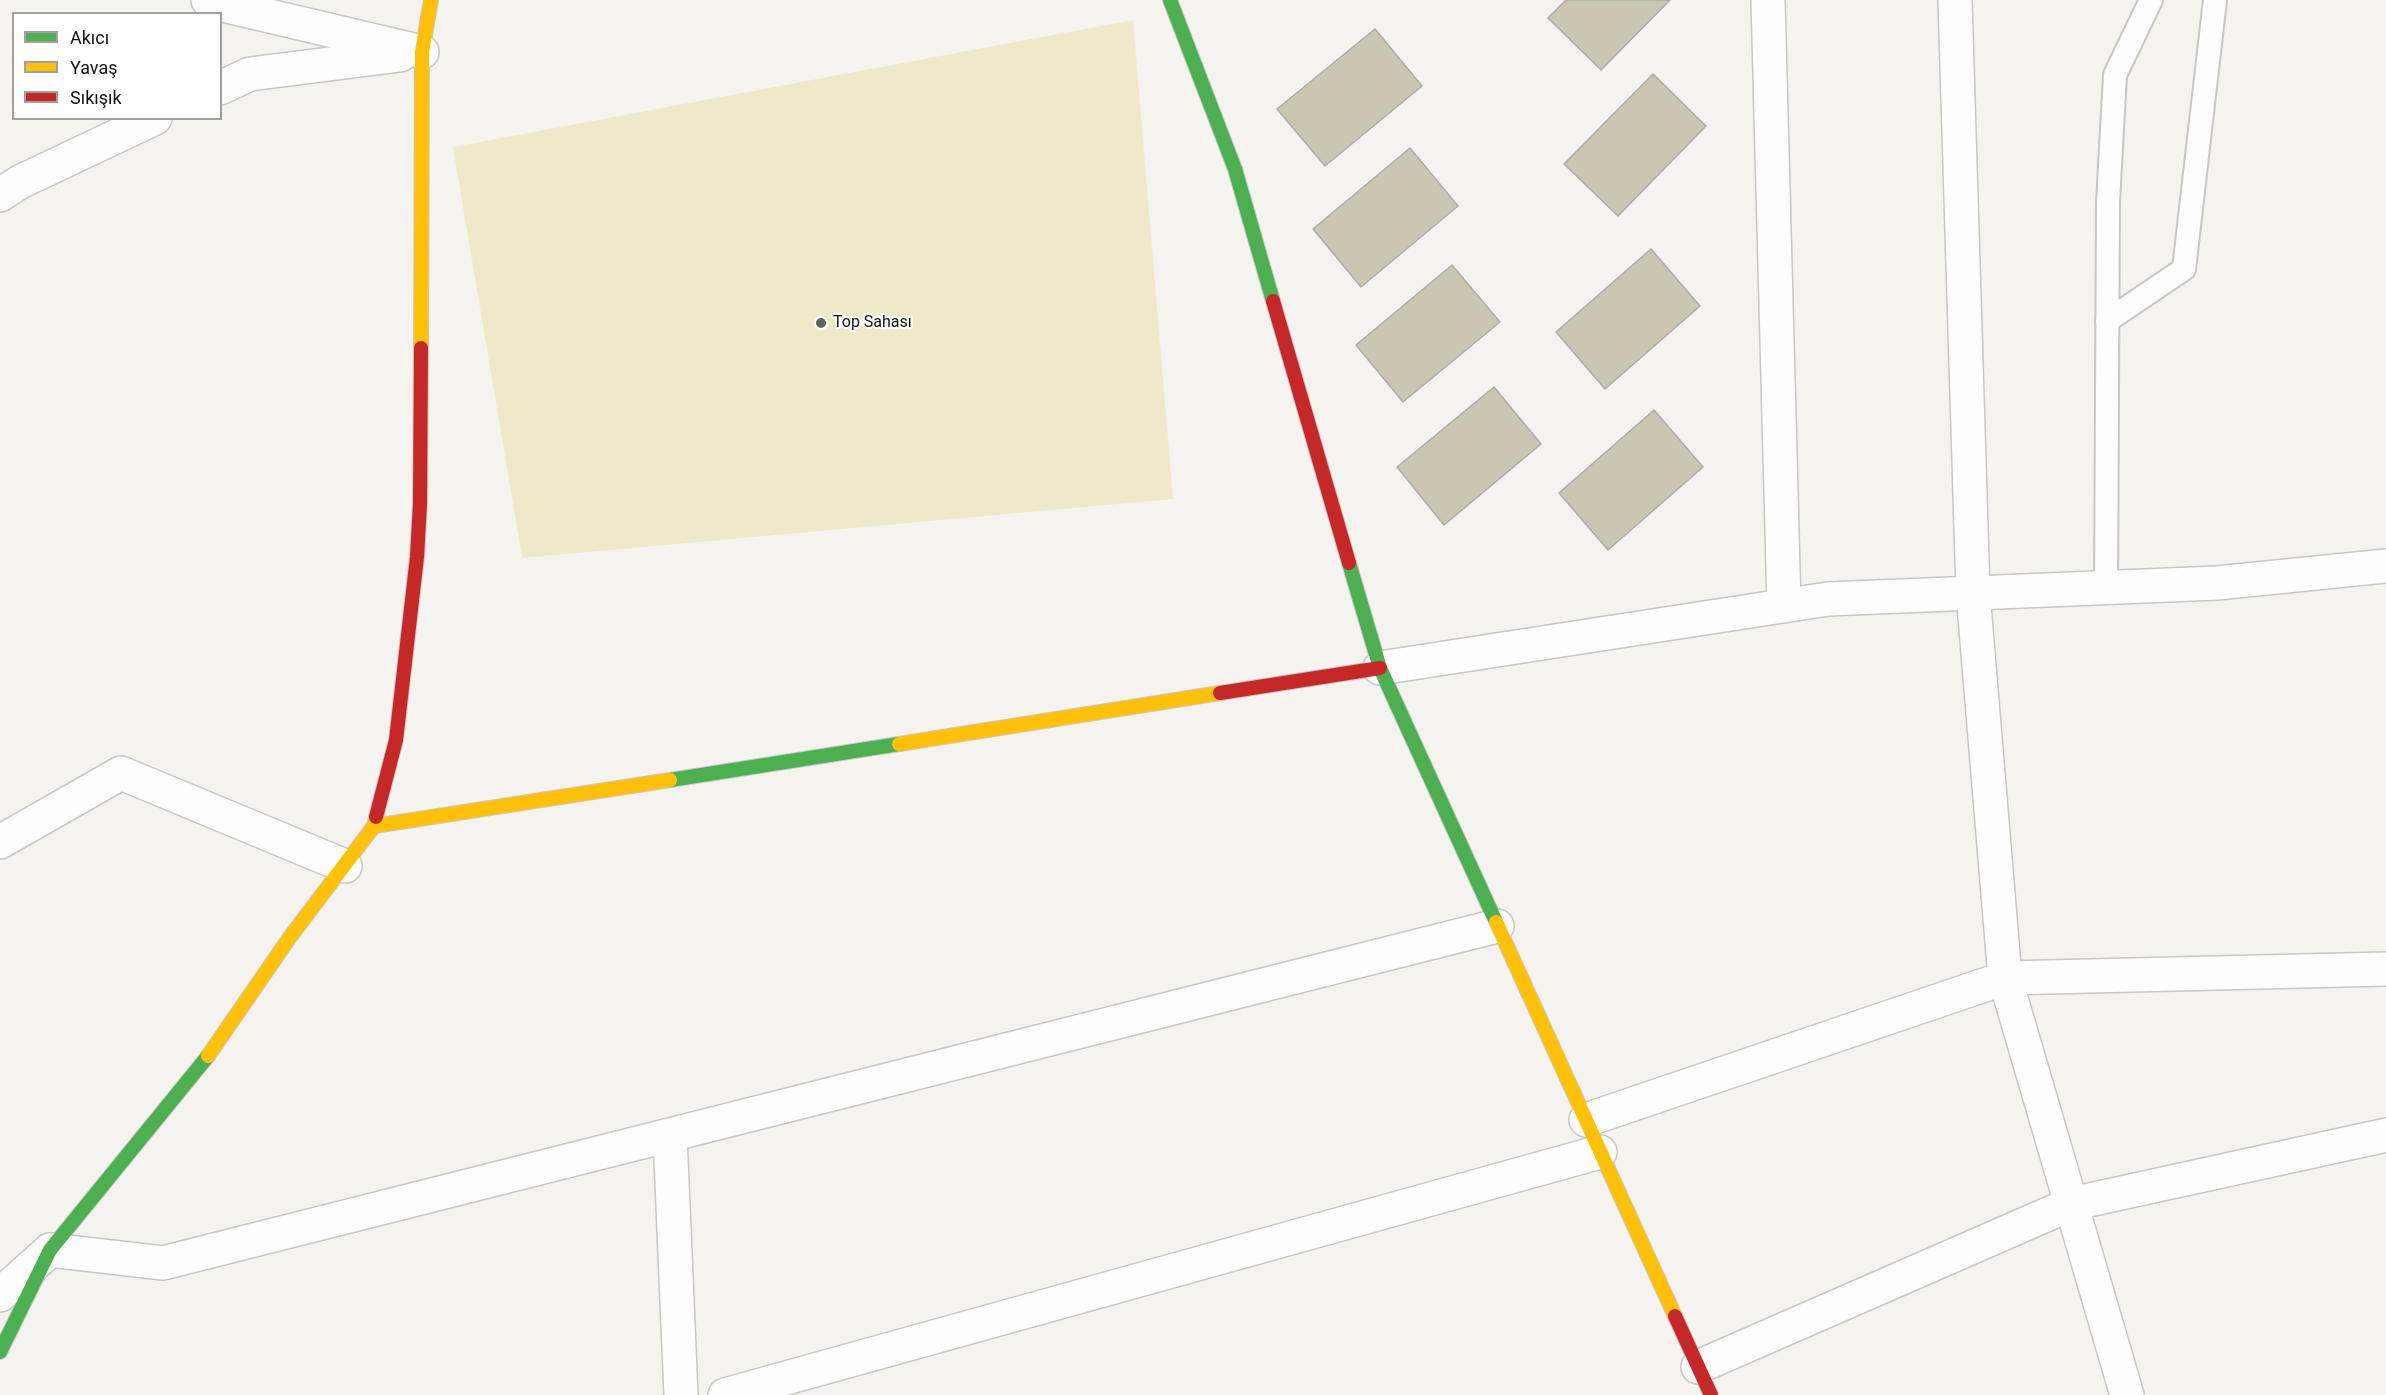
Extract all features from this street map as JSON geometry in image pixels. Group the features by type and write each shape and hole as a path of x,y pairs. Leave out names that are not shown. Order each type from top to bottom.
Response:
{"street":[{"path":"208,0 422,52"},
{"path":"0,1295 50,1250 217,1045 290,937 374,826 396,740 417,557 420,492 422,52 431,0"},
{"path":"1170,0 1235,169 1380,668 1586,1120 1701,1386 2071,1204 2386,1135"},
{"path":"1768,0 1784,606"},
{"path":"1955,0 1973,593 2005,978 2127,1395"},
{"path":"222,87 250,74 422,52"},
{"path":"0,195 20,182 151,120"},
{"path":"374,826 1828,599 2217,583 2386,566"},
{"path":"0,842 121,773 345,866"},
{"path":"50,1250 163,1263 1497,926"},
{"path":"1586,1120 2005,978 2386,969"},
{"path":"670,1135 681,1395"},
{"path":"725,1395 1600,1152"},
{"path":"0,1352 50,1250"}],"lane":[{"path":"2106,588 2108,202 2115,75 2151,0"},
{"path":"2108,321 2184,269 2216,0"}],"shaded area":[{"name":"Top Sahası","path":"1133,20 1173,499 522,558 453,147"}],"building":[{"path":"1566,0 1670,0 1601,70 1548,18"},
{"path":"1375,29 1422,86 1325,166 1277,109"},
{"path":"1653,74 1706,126 1618,216 1564,164"},
{"path":"1410,148 1458,206 1361,287 1313,229"},
{"path":"1651,249 1700,306 1605,389 1556,332"},
{"path":"1452,265 1500,322 1403,402 1356,345"},
{"path":"1494,387 1541,444 1444,525 1397,467"},
{"path":"1654,410 1703,467 1608,550 1559,493"}],"traffic: fast":[{"path":"1170,0 1235,169 1273,301"},
{"path":"1349,563 1380,668 1496,922"},
{"path":"670,780 899,744"},
{"path":"0,1352 50,1250 208,1056"}],"traffic: slow":[{"path":"421,348 422,52 431,0"},
{"path":"899,744 1220,693"},
{"path":"374,826 670,780"},
{"path":"208,1056 290,937 374,826 376,817"},
{"path":"1496,922 1675,1316"}],"traffic: jam":[{"path":"1273,301 1349,563"},
{"path":"376,817 396,740 417,557 420,504 421,348"},
{"path":"1220,693 1380,668"},
{"path":"1675,1316 1711,1395"}],"place":[{"name":"Top Sahası","path":"821,323"}]}
